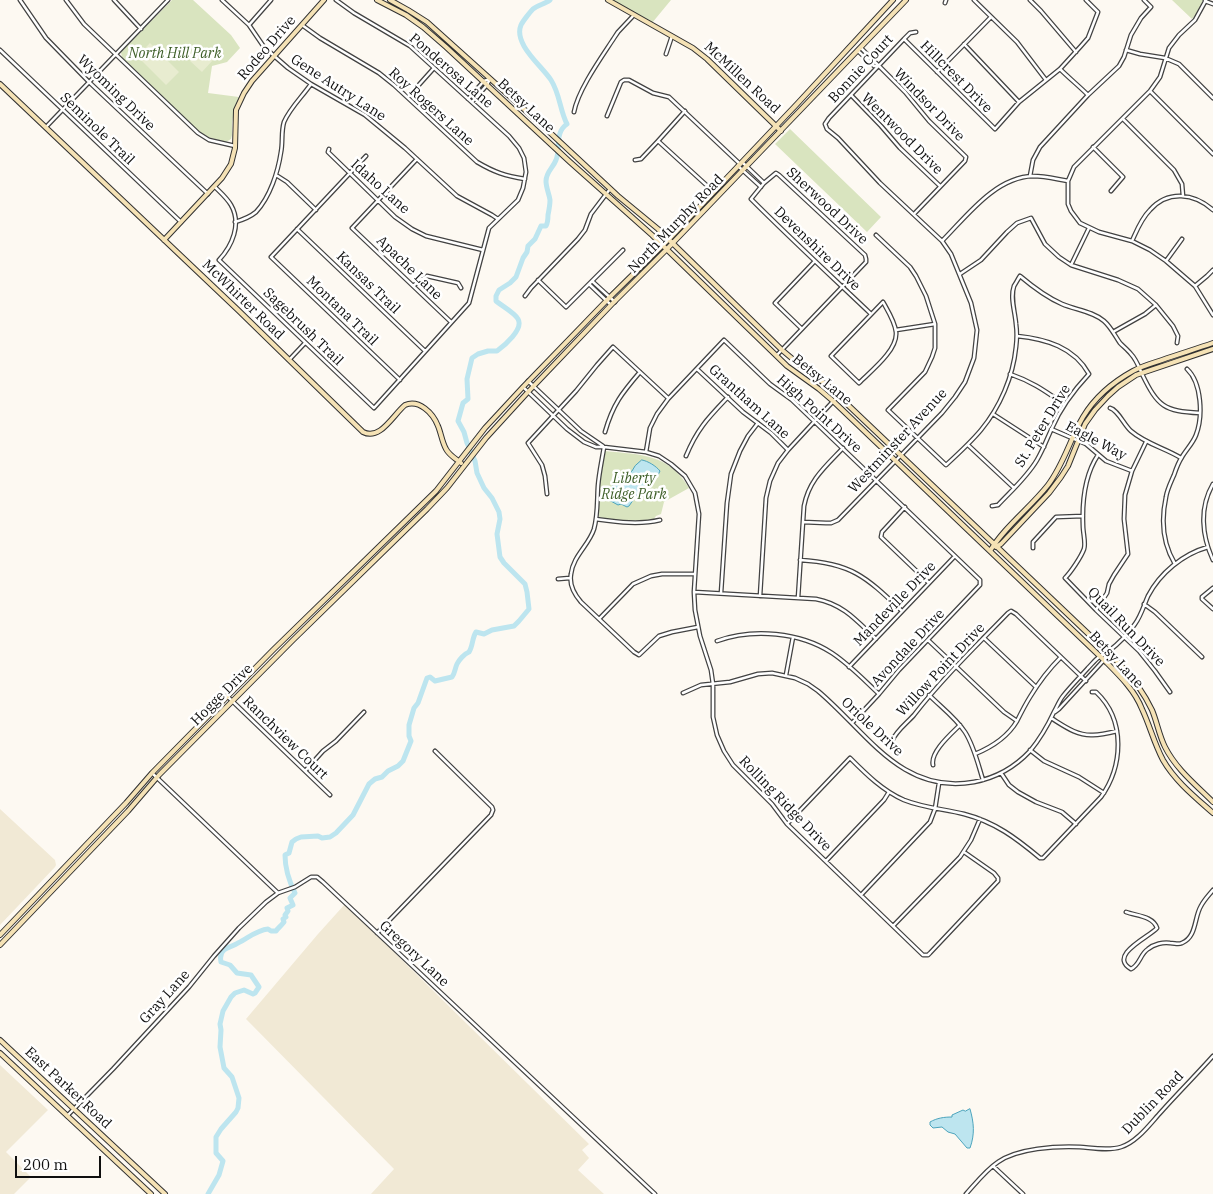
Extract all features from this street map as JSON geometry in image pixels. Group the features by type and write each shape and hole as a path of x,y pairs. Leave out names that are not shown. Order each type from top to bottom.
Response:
{"main road":[{"name":"Rodeo Drive","path":"164,240 215,187 231,164 235,146 236,110 252,81 324,0"},
{"name":"Betsy Lane","path":"377,0 406,15 423,27 486,83 605,194 663,244 776,356 833,401 1100,656 1126,683 1135,696 1142,708 1155,744 1164,762 1175,776 1213,813"},
{"name":"Betsy Lane","path":"390,0 427,22 669,239 782,350 839,396 1108,652 1138,686 1152,711 1171,757 1189,779 1213,802"},
{"name":"McMillen Road","path":"608,0 693,48 707,59 782,131"},
{"name":"North Murphy Road","path":"459,462 485,428 528,381 669,239 893,0"},
{"name":"North Murphy Road","path":"466,464 528,392 782,131 906,0"},
{"name":"McWhirter Road","path":"0,84 360,430 367,434 380,431 405,405 420,404 436,421 446,450 459,462 466,464"},
{"path":"701,282 707,276"},
{"path":"737,317 743,311"},
{"path":"990,551 1048,485 1062,464 1072,438 1095,400 1114,383 1139,368 1213,343"},
{"path":"996,545 1001,544 1057,482 1068,466 1078,440 1090,417 1108,396 1136,375 1213,348"},
{"name":"Hogge Drive","path":"0,935 130,799 152,773 288,635 436,491 459,462"},
{"name":"Hogge Drive","path":"0,945 157,777 427,509 466,464"},
{"path":"949,511 954,505"},
{"path":"363,562 368,567"},
{"path":"288,635 293,640"},
{"name":"East Parker Road","path":"0,1040 165,1194"},
{"name":"East Parker Road","path":"0,1053 151,1194"},
{"path":"156,1194 161,1190"}],"street":[{"name":"Wyoming Drive","path":"20,0 46,38 89,82 208,194"},
{"path":"66,0 84,24 198,133 209,140 235,146"},
{"path":"114,0 141,29"},
{"path":"46,128 168,0"},
{"name":"Gene Autry Lane","path":"222,0 249,26 264,47 274,57 311,84 365,115 457,196 492,214 498,220"},
{"path":"249,26 271,0"},
{"name":"Ponderosa Lane","path":"336,0 354,13 410,46 509,136 519,148 524,158 525,179"},
{"path":"974,0 1017,42 1046,80"},
{"path":"1030,0 1076,52"},
{"path":"964,44 1019,102 1060,69 1088,38 1098,12 1086,0"},
{"path":"1030,176 1033,160 1040,147 1088,95 1119,66 1131,35 1150,7 1144,0"},
{"path":"1213,4 1206,0 1195,20 1174,41 1165,58 1160,76 1150,91 1074,167 1068,181 1068,204 1071,212 1080,222 1098,232 1132,241 1166,261 1194,286 1213,315"},
{"path":"574,112 583,88 611,42 634,15"},
{"path":"936,72 991,17"},
{"name":"Roy Rogers Lane","path":"302,25 320,38 379,73 408,97 477,162 493,171 525,179"},
{"name":"Bonnie Court","path":"825,124 904,39 916,32"},
{"path":"666,54 672,36"},
{"name":"Hillcrest Drive","path":"904,39 994,129 1019,102"},
{"name":"Windsor Drive","path":"860,49 874,66 878,66 905,92 928,121 966,157 965,161 940,186"},
{"name":"Seminole Trail","path":"0,50 181,222"},
{"path":"1126,50 1165,58 1179,64 1213,98"},
{"path":"408,97 434,68"},
{"path":"1060,69 1088,95"},
{"path":"468,99 490,79"},
{"path":"607,116 622,80 626,79 653,93 669,97 740,164 764,183 761,187 745,168"},
{"path":"472,102 486,83"},
{"path":"215,187 231,204 235,222 255,212 267,195 278,170 282,150 282,129 285,120 291,109 311,84"},
{"path":"1150,91 1213,154"},
{"name":"Wentwood Drive","path":"851,94 900,148 940,186"},
{"path":"635,160 641,159 685,112"},
{"path":"1122,119 1174,170 1182,184 1183,196"},
{"name":"Westminster Avenue","path":"803,522 826,523 838,520 942,413 965,382 974,358 976,330 971,303 960,274 951,254 942,241 880,183 838,138 827,129 825,124"},
{"path":"658,141 714,192"},
{"path":"1094,147 1123,177 1111,191"},
{"name":"Idaho Lane","path":"329,149 328,152 378,201 412,229 426,236 483,250"},
{"path":"297,229 366,156"},
{"path":"378,201 417,159"},
{"name":"Sherwood Drive","path":"764,183 776,173 779,175 865,255 866,262 842,287"},
{"path":"276,175 287,182 316,210"},
{"path":"942,241 983,199 1005,183 1030,176 1068,181"},
{"path":"400,380 469,303 489,228 518,200 525,179"},
{"path":"914,214 940,186"},
{"name":"Devenshire Drive","path":"761,187 750,199 814,262 871,314"},
{"path":"524,296 578,239 585,230 590,214 610,188"},
{"path":"1132,241 1139,224 1150,210 1160,202 1173,196 1194,198 1205,203 1213,210"},
{"name":"Apache Lane","path":"378,201 352,228 452,323"},
{"path":"960,274 981,260 1017,223 1031,218 1046,244 1059,257 1071,265 1118,280 1138,289 1166,317 1178,336 1177,344"},
{"name":"Sagebrush Trail","path":"235,222 235,234 230,246 219,260 305,343 374,408 400,380"},
{"path":"1071,265 1089,228"},
{"name":"Montana Trail","path":"297,229 271,257 400,380"},
{"name":"Kansas Trail","path":"297,229 425,351"},
{"path":"876,235 910,267 916,276 926,296 935,324 935,348 925,372 888,410 946,465 980,431 1000,402 1010,374 1016,346 1016,323 1012,296 1020,276 1047,297 1096,316 1105,322 1120,343 1132,354 1158,402 1170,410 1200,413"},
{"path":"1166,261 1182,239"},
{"path":"538,280 566,307 623,250"},
{"path":"802,329 775,303 814,262"},
{"path":"1194,286 1213,270"},
{"path":"414,286 427,276 458,283 461,288"},
{"path":"592,281 613,304"},
{"path":"589,284 608,299"},
{"path":"776,356 842,287"},
{"path":"883,302 896,330 895,343 889,352 859,383 831,356 871,314 883,302"},
{"path":"1113,332 1145,314 1156,305"},
{"path":"896,330 935,324"},
{"name":"St. Peter Drive","path":"992,506 998,505 1028,474 1044,447 1064,404 1089,374 1079,359 1068,350 1046,341 1016,336"},
{"name":"High Point Drive","path":"697,369 724,340 770,384 792,400 905,507 980,580 981,584 978,587"},
{"path":"289,360 305,343"},
{"path":"547,494 542,465 528,442 559,410 613,347 668,399"},
{"path":"646,452 650,428 657,414 668,399 697,369"},
{"name":"Grantham Lane","path":"697,369 788,450"},
{"path":"1176,564 1166,546 1164,515 1166,495 1181,458 1196,436 1200,413 1197,387 1192,373 1187,369"},
{"path":"606,432 610,415 617,402 640,372"},
{"path":"1010,374 1040,387 1064,404"},
{"name":"Rolling Ridge Drive","path":"528,381 581,432 604,447"},
{"name":"Rolling Ridge Drive","path":"523,387 576,437 584,442 596,447 646,452 660,456 685,476 695,493 699,514 694,592 695,610 713,684 713,717 717,735 724,751 738,772 772,804 788,824 923,955 928,955 998,881 997,876 986,866 964,852"},
{"path":"760,596 766,498 770,481 778,463 788,450 839,396"},
{"path":"686,456 705,421 728,397"},
{"path":"1110,408 1114,409 1131,431 1146,442 1170,451 1181,458"},
{"path":"993,414 1044,447"},
{"path":"721,593 727,503 731,474 740,451 758,423"},
{"name":"Eagle Way","path":"1051,429 1086,444 1106,461 1132,471"},
{"path":"1096,610 1128,554 1124,519 1125,495 1132,471 1146,442"},
{"path":"967,444 1014,488"},
{"path":"604,447 598,485 596,519 590,538 572,566 570,578 574,594 639,655 660,636 698,627"},
{"path":"798,598 805,500 812,483 843,448"},
{"path":"1033,548 1033,542 1056,517 1083,516 1088,476 1098,455"},
{"path":"1213,484 1207,498 1203,524 1213,560"},
{"path":"905,507 880,535 929,583"},
{"name":"Quail Run Drive","path":"1083,516 1085,548 1065,578 1139,651 1170,692"},
{"path":"596,519 628,523 660,520"},
{"name":"Oriole Drive","path":"1055,712 1056,706 1061,699 1081,676 1100,656 1108,652 1124,637 1136,623 1156,583 1191,553 1208,547"},
{"name":"Mandeville Drive","path":"849,667 955,556"},
{"path":"800,560 829,563 857,573 876,586 902,611"},
{"path":"599,619 633,584 651,576 662,574 695,574"},
{"path":"558,579 570,578"},
{"name":"Avondale Drive","path":"852,723 899,670 978,587"},
{"path":"1213,588 1202,597 1213,609"},
{"path":"694,592 819,600 835,605 852,616 876,639"},
{"path":"1144,604 1155,612 1202,657"},
{"name":"Willow Point Drive","path":"892,742 894,736 929,695 1011,611 1061,657"},
{"path":"717,641 750,634 793,637 820,646 834,654 879,694"},
{"path":"786,675 793,637"},
{"path":"984,638 1036,686"},
{"path":"928,640 1007,714 1017,721"},
{"name":"Oriole Drive","path":"683,693 696,687 730,682 758,674 786,675 815,688 897,765 916,776 939,783 958,784 983,780 1001,773 1015,764 1030,750 1051,717 1104,660 1108,652"},
{"path":"975,754 997,743 1007,734 1017,721 1036,686 1061,657 1086,680"},
{"path":"788,824 850,758 889,792 912,803 980,819 1011,835 1042,858 1076,824 1104,793 1110,783 1118,746 1117,731 1112,714 1106,704 1096,692 1092,692"},
{"path":"929,695 960,725 969,739 983,780"},
{"name":"Ranchview Court","path":"227,696 330,794"},
{"path":"304,771 364,712"},
{"path":"1051,717 1066,728 1079,734 1091,736 1117,731"},
{"path":"933,766 932,761 936,752 960,725"},
{"path":"1030,750 1044,762 1080,777 1104,793"},
{"path":"377,933 491,815 493,810 435,752"},
{"path":"152,773 278,893"},
{"path":"1001,773 1009,785 1018,792 1036,802 1062,812 1076,824"},
{"path":"861,895 926,827 933,817 936,809 939,783"},
{"path":"826,861 884,800 889,792"},
{"path":"893,926 964,852 980,819"},
{"name":"Gregory Lane","path":"278,893 293,888 310,877 317,877 655,1194"},
{"path":"1126,912 1151,919 1157,925 1157,928 1152,933 1136,942 1126,953 1125,962 1131,969 1137,966 1149,948 1163,943 1178,944 1188,940 1192,935 1201,905 1213,890"},
{"name":"Gray Lane","path":"67,1116 113,1069 243,925 262,905 278,893"},
{"name":"Dublin Road","path":"966,1194 993,1166 1010,1156 1046,1148 1066,1146 1111,1149 1124,1146 1135,1139 1213,1056"},
{"path":"993,1166 1023,1194"}],"shaded area":[{"path":"0,809 55,860 56,865 0,925"},
{"path":"345,904 589,1144 582,1150 589,1158 578,1170 604,1194 371,1194 394,1169 246,1019"},
{"path":"0,1065 48,1110 6,1152 31,1177 14,1194 0,1194"}],"green space":[{"name":"North Hill Park","path":"172,0 193,0 231,35 240,48 227,62 212,66 208,93 239,97 235,106 231,139 226,142 201,134 122,58 121,52"},
{"path":"611,0 671,0 652,23"},
{"path":"1172,0 1203,0 1192,19"},
{"path":"150,43 179,72 166,85 137,56"},
{"path":"201,49 213,60 202,72 190,61"},
{"path":"790,129 881,217 867,232 775,144"},
{"name":"Liberty Ridge Park","path":"605,451 642,455 663,462 681,477 689,488 664,502 661,514 653,520 618,521 599,517 599,484"}],"water":[{"path":"642,460 658,469 660,471 658,475 643,491 638,493 629,506 618,505 609,500 606,495 618,478 632,471"},
{"path":"970,1109 973,1138 970,1148 967,1148 955,1134 948,1132 942,1127 933,1128 930,1125 930,1122 935,1120 952,1117 952,1115 963,1110"}],"waterway":[{"path":"208,1194 219,1175 223,1161 216,1153 216,1137 236,1112 239,1098 232,1077 224,1068 220,1047 220,1024 223,1011 235,993 244,990 253,994 259,987 251,975 237,973 230,965 221,962 222,952 260,931 268,929 276,931 284,922 283,919 286,917 287,908 293,905 290,898 295,893 285,860 285,855 289,853 292,842 301,837 318,836 322,838 330,837 336,833 353,815 369,784 403,761 411,741 409,725 427,678 430,677 435,681 452,677 459,661 469,652 476,632 484,634 492,630 514,626 529,609 525,584 500,557 497,534 500,519 499,512 477,473 475,461 458,421 463,403 468,399 467,379 472,358 488,351 497,351 512,337 518,328 518,319 496,301 496,296 499,290 516,277 528,246 535,239 541,226 546,226 548,222 550,200 546,178 555,163 560,132 567,124 554,85 525,47 521,40 520,32 522,23 533,9 550,0"}]}
